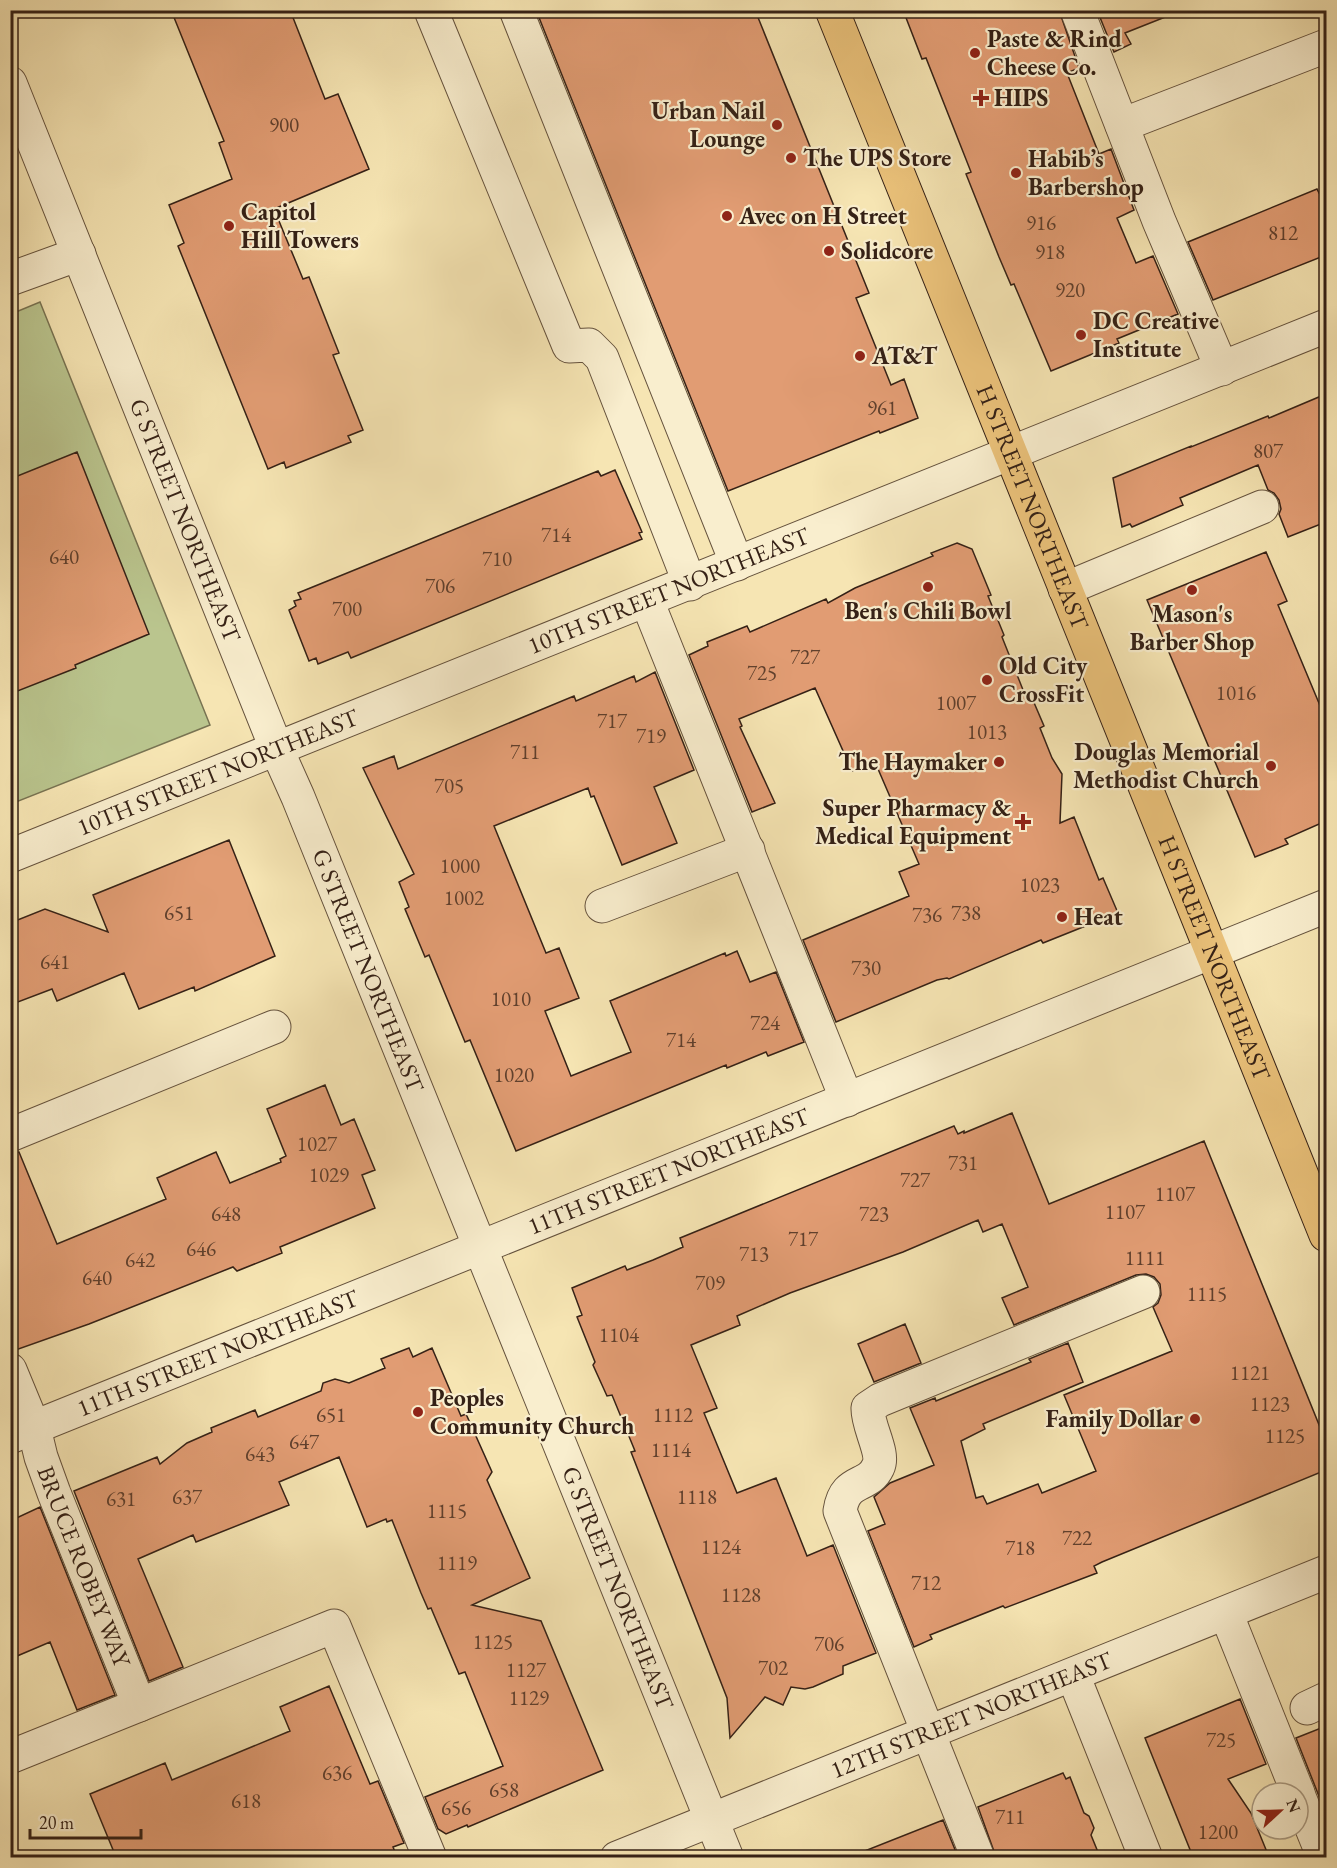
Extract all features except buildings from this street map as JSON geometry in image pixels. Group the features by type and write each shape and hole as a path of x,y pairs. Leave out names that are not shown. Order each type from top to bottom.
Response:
{"main road":[{"name":"H STREET NORTHEAST","path":"832,10 1326,1235"}],"street":[{"path":"516,10 737,564"},
{"path":"1077,10 1159,221 1222,369"},
{"path":"432,13 569,346 589,345 602,358 690,584"},
{"path":"1122,125 1326,46"},
{"name":"G STREET NORTHEAST","path":"10,83 277,750 727,1857"},
{"path":"10,279 79,254"},
{"name":"10TH STREET NORTHEAST","path":"10,856 1326,326"},
{"path":"1065,589 1262,507"},
{"path":"647,601 847,1100"},
{"path":"602,906 748,850"},
{"name":"11TH STREET NORTHEAST","path":"22,1432 1326,906"},
{"path":"10,1135 274,1027"},
{"path":"978,1857 840,1511 845,1492 878,1468 880,1458 867,1418 868,1408 880,1400 1143,1292"},
{"name":"BRUCE ROBEY WAY","path":"10,1370 22,1432 41,1457 139,1705"},
{"name":"12TH STREET NORTHEAST","path":"617,1857 1326,1572"},
{"path":"1226,1613 1293,1781"},
{"path":"10,1756 334,1626 430,1857"},
{"path":"1074,1675 1146,1857"},
{"path":"1310,1823 1324,1857"}],"green space":[{"path":"40,302 210,725 11,804 11,314"}],"place":[{"name":"Paste & Rind Cheese Co.","path":"975,53"},
{"name":"HIPS","path":"981,98"},
{"name":"Urban Nail Lounge","path":"777,125"},
{"name":"The UPS Store","path":"791,158"},
{"name":"Habib’s Barbershop","path":"1016,173"},
{"name":"Avec on H Street","path":"727,216"},
{"name":"Capitol Hill Towers","path":"229,226"},
{"name":"Solidcore","path":"829,251"},
{"name":"DC Creative Institute","path":"1081,335"},
{"name":"AT&T","path":"860,356"},
{"name":"Ben's Chili Bowl","path":"928,587"},
{"name":"Mason's Barber Shop","path":"1192,590"},
{"name":"Old City CrossFit","path":"987,680"},
{"name":"The Haymaker","path":"999,762"},
{"name":"Douglas Memorial Methodist Church","path":"1271,766"},
{"name":"Super Pharmacy & Medical Equipment","path":"1023,822"},
{"name":"Heat","path":"1062,917"},
{"name":"Peoples Community Church","path":"418,1412"},
{"name":"Family Dollar","path":"1195,1419"}]}
